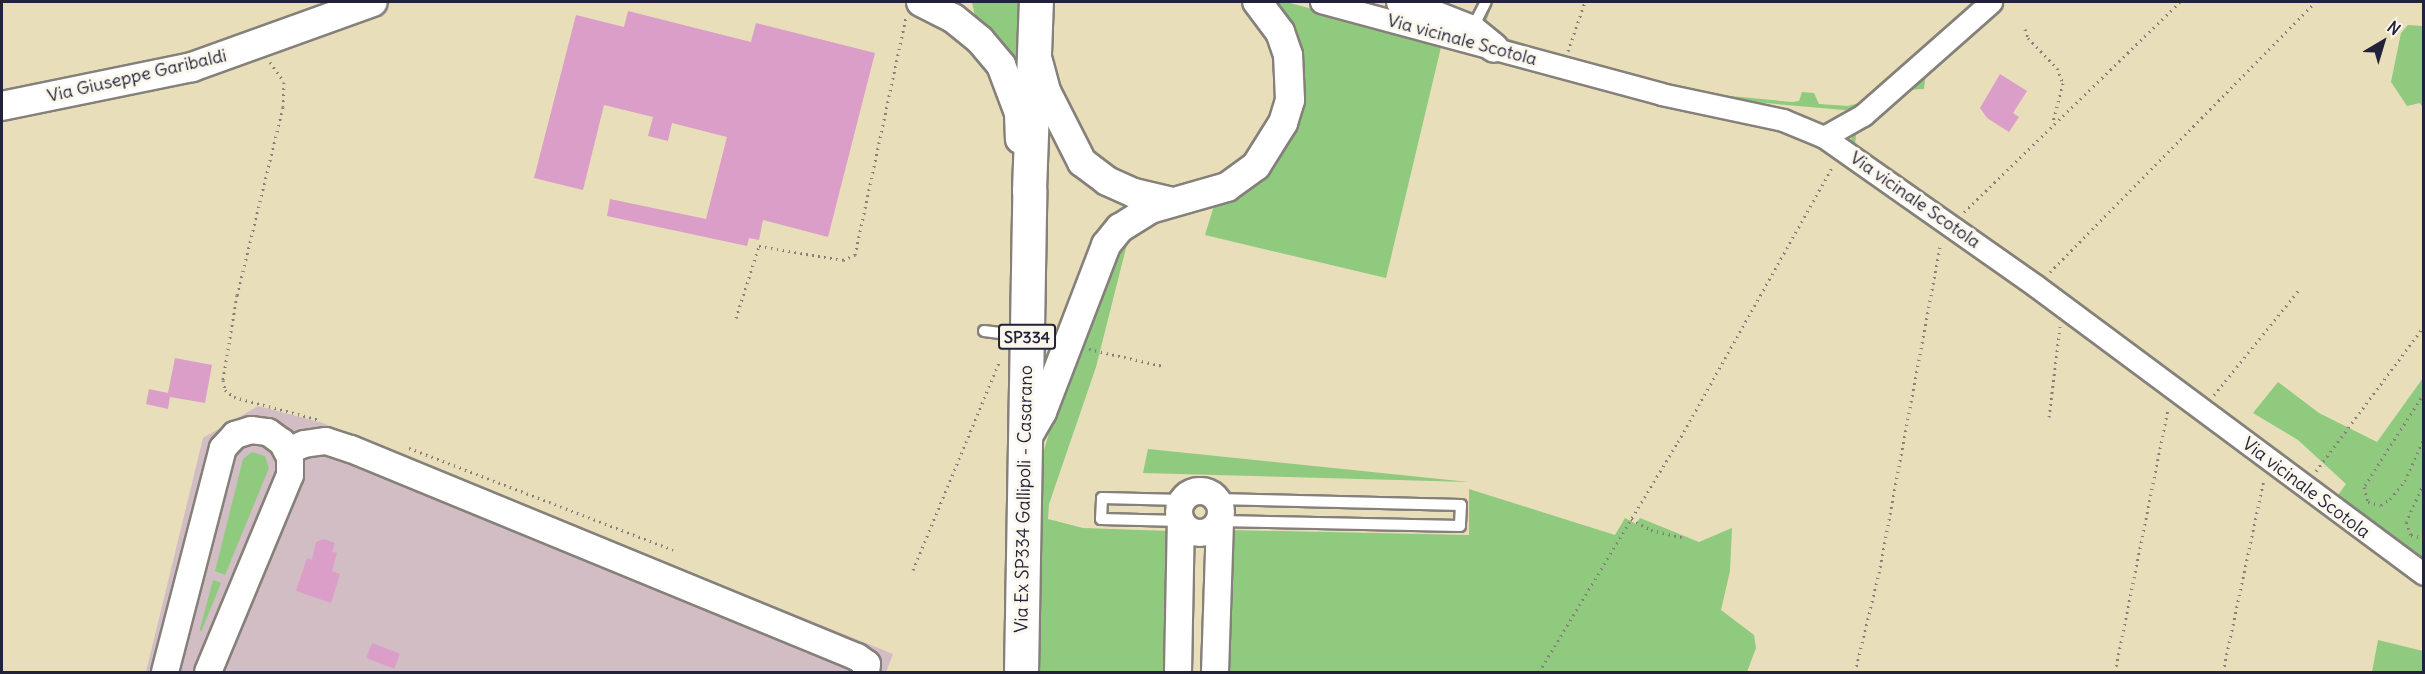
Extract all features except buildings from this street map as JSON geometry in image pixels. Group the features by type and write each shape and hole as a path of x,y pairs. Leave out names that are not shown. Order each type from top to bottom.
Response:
{"main road":[{"name":"Via Giuseppe Garibaldi","path":"2,106 113,86 258,46 373,2"},
{"name":"Via Ex SP334 Gallipoli - Casarano","path":"1021,672 1027,438 1018,336 1029,190 1036,55 1036,2"},
{"path":"1027,438 1042,412 1106,245 1120,228 1150,209 1227,187 1256,166 1283,123 1290,100 1288,55 1280,32 1257,2"},
{"path":"1401,2 1472,30 1494,48"},
{"path":"914,7 953,18 980,40 1001,65 1019,113 1020,168 1029,190"},
{"path":"1036,55 1046,91 1082,162 1134,193 1172,202"}],"street":[{"name":"Via vicinale Scotola","path":"1321,2 1563,67 1783,120 1824,137 2061,304 2304,487 2424,574"},
{"path":"1824,137 1863,115 1991,2"},
{"path":"165,672 224,448 235,435 251,430 268,432 282,442 287,451 290,475 208,672"},
{"path":"287,451 304,444 326,441 351,449 856,657 867,664 866,672"},
{"path":"1178,672 1181,511 1199,490 1219,510 1215,672"},
{"path":"1181,511 1195,533 1205,533 1219,510"}],"lane":[{"path":"1472,30 1486,2"},
{"path":"984,331 1018,336"},
{"path":"1102,498 1181,511 1101,519 1102,498"},
{"path":"1461,505 1460,526 1219,510 1461,505"}],"path":[{"path":"1563,67 1585,2"},
{"path":"1855,672 1879,573 1938,254 1950,226 2053,123 2180,2"},
{"path":"2036,286 2315,2"},
{"path":"736,318 759,246 843,260 855,255 914,7"},
{"path":"2025,29 2028,38 2057,68 2063,83 2053,123"},
{"path":"258,46 284,82 283,107 237,295 223,380 225,390 234,397 323,420"},
{"path":"1539,672 1770,282 1842,149"},
{"path":"2199,408 2231,378 2298,291"},
{"path":"2049,417 2061,304"},
{"path":"2304,487 2424,326"},
{"path":"913,570 1018,336"},
{"path":"1067,343 1163,366"},
{"path":"2115,672 2158,447 2174,389"},
{"path":"2424,393 2364,487 2368,502 2381,506 2395,493 2410,472 2424,438"},
{"path":"398,444 673,550"},
{"path":"2223,672 2267,459"},
{"path":"2424,483 2406,522 2411,535 2424,538"},
{"path":"1631,519 1651,530 1682,537"}],"shaded area":[{"path":"258,406 323,423 893,654 886,672 146,672 203,438"}],"green space":[{"path":"972,2 1023,2 1022,90 976,21"},
{"path":"1271,2 1286,2 1442,43 1386,278 1205,235 1216,199 1287,135"},
{"path":"1493,2 1485,25 1494,34 1674,88 1559,59 1490,34 1481,25"},
{"path":"1975,2 1980,2 1855,109 1844,110 1719,99 1692,92 1792,102 1799,101 1802,92 1814,93 1819,104 1848,106 1862,102"},
{"path":"2408,25 2423,26 2423,108 2420,103 2407,106 2391,82 2401,33"},
{"path":"1926,71 1924,89 1906,90 1856,135 1855,146 2336,498 2346,484 2298,440 2253,413 2278,382 2319,413 2377,442 2423,378 2423,568 1849,142 1857,129"},
{"path":"1128,240 1096,367 1049,504 1048,519 1083,528 1170,531 1166,672 1034,672 1039,467 1049,433 1048,412 1106,258"},
{"path":"1148,449 1469,482 1143,473"},
{"path":"252,452 265,456 269,468 225,575 215,571 243,459"},
{"path":"1469,489 1615,535 1625,518 1636,524 1640,518 1699,542 1732,528 1730,571 1721,610 1754,635 1756,648 1747,672 1226,672 1229,530 1469,535"},
{"path":"213,580 221,583 201,632 200,629"},
{"path":"2378,640 2423,651 2423,672 2372,672"}]}
